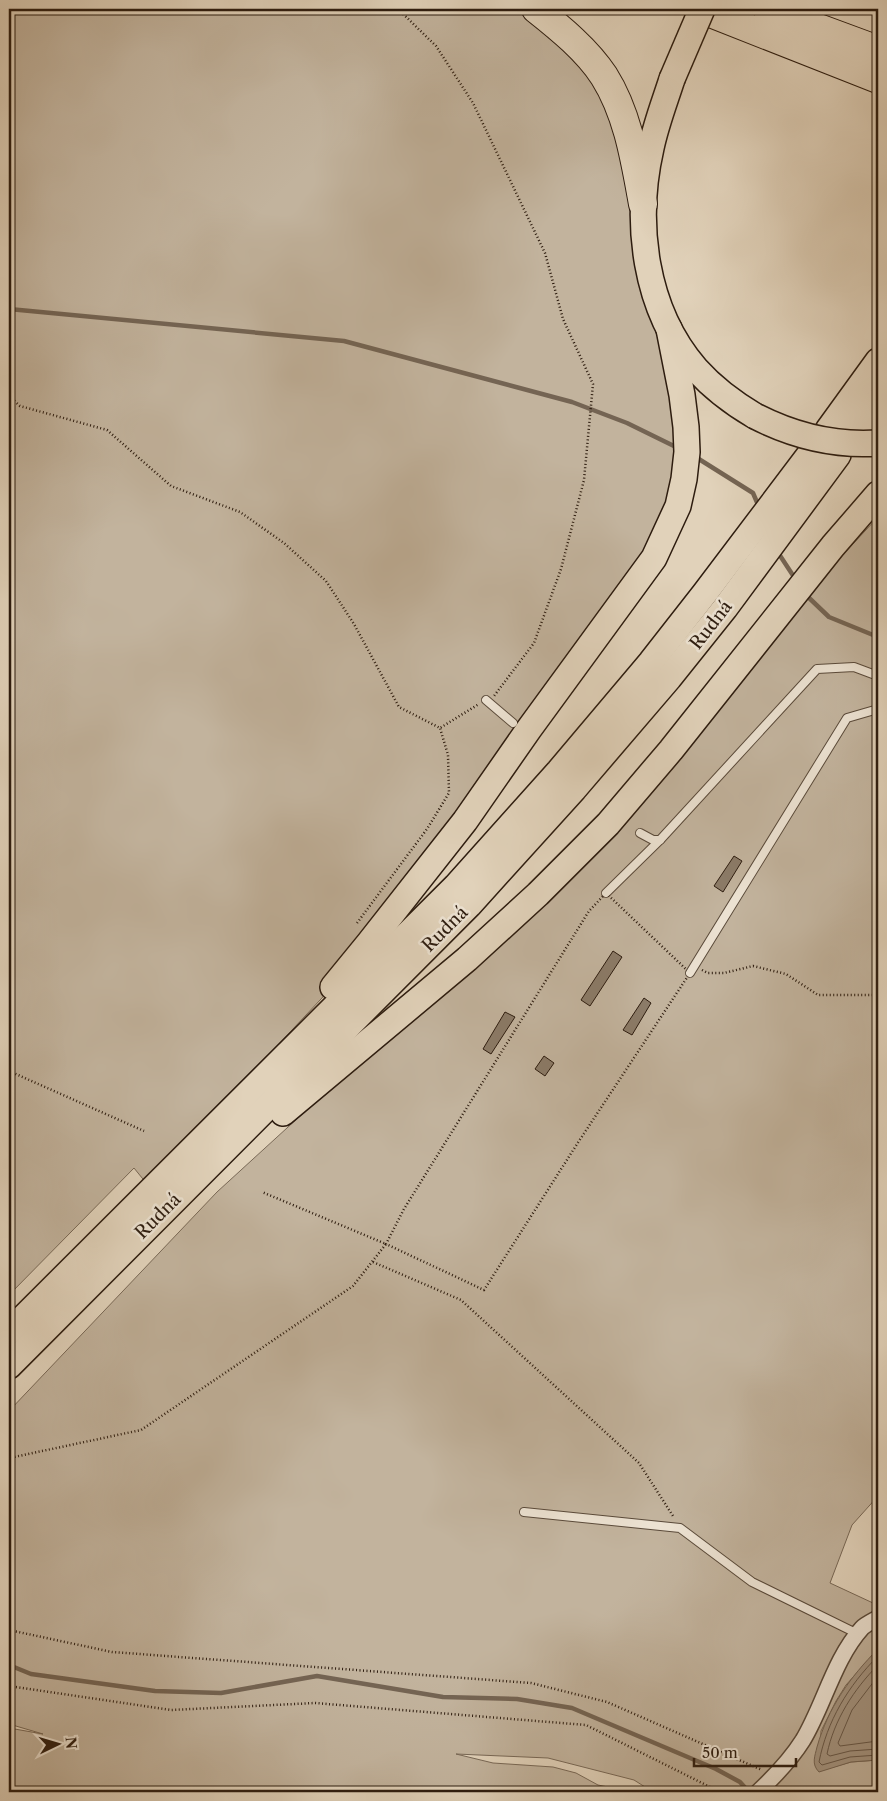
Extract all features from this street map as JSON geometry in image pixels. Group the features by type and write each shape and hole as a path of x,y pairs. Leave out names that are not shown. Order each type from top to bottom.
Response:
{"highway":[{"path":"259,1080 263,1061 335,984 465,822 529,729 654,558 678,506 687,452 682,395 669,329 651,281 645,247 643,204 631,142 615,96 603,75 582,51 536,9"},
{"path":"767,9 878,50"},
{"path":"643,204 651,148 672,78 707,11 878,79"},
{"path":"669,329 696,369 730,401 755,416 805,437 846,444 878,443"},
{"path":"828,430 878,361"},
{"path":"854,433 878,401"},
{"name":"Rudná","path":"9,1332 259,1080 456,886 559,771 693,608 813,450"},
{"name":"Rudná","path":"9,1366 469,904 574,789 670,678 838,455"},
{"path":"153,1222 467,959 538,894 608,824 671,750 833,546 878,494"}],"street":[{"path":"758,1792 775,1775 803,1740 842,1657 863,1627 878,1618"}],"lane":[{"path":"606,893 660,840 817,669 854,667 878,676"},
{"path":"486,700 512,723"},
{"path":"690,973 846,718 878,709"},
{"path":"640,833 653,840 660,840"},
{"path":"524,1512 680,1528 752,1582 858,1634"}],"path":[{"path":"398,9 436,46 474,103 545,253 563,319 593,384 584,480 561,569 534,643 494,696 440,728"},
{"path":"9,396 20,406 107,430 171,486 240,512 284,543 326,582 354,624 399,707 440,728 448,754 449,793 427,829 357,923"},
{"path":"9,1461 14,1457 141,1430 353,1286 386,1244 404,1209 589,911 606,893 690,973 579,1141 484,1290 386,1244 262,1192"},
{"path":"701,970 708,973 724,972 753,966 786,974 818,995 878,994"},
{"path":"9,1071 144,1131"},
{"path":"373,1262 461,1300 639,1463 680,1528"},
{"path":"9,1630 112,1652 531,1683 607,1702 775,1775"},
{"path":"9,1686 170,1710 315,1703 586,1725 720,1792"}],"shaded area":[{"path":"14,9 536,9 603,75 669,329 678,506 335,984 263,1061 259,1080 151,1189 134,1168 9,1295 9,11"},
{"path":"878,517 878,1496 852,1525 830,1583 873,1603 878,1602 878,1649 846,1685 821,1731 819,1771 851,1762 878,1760 878,1792 653,1792 634,1780 548,1758 456,1754 493,1763 553,1767 576,1773 598,1785 633,1792 9,1792 9,1728 43,1734 9,1724 9,1411 217,1192 627,817 827,572"}],"water":[{"path":"878,1649 878,1760 851,1762 819,1772 814,1763 817,1747 827,1719 849,1682"}],"building":[{"path":"734,856 742,861 723,892 714,886"},
{"path":"613,951 622,957 590,1006 581,1000"},
{"path":"644,998 651,1003 632,1035 623,1030"},
{"path":"505,1012 515,1017 491,1054 483,1049"},
{"path":"544,1056 554,1063 545,1076 535,1069"}],"waterway":[{"path":"9,309 344,341 572,402 627,423 678,448"},
{"path":"694,456 753,493 759,507"},
{"path":"777,551 796,580"},
{"path":"806,595 829,617 878,637"},
{"path":"9,1665 31,1674 155,1691 221,1693 317,1676 443,1697 517,1699 572,1708 716,1769 740,1782 749,1792"}]}
